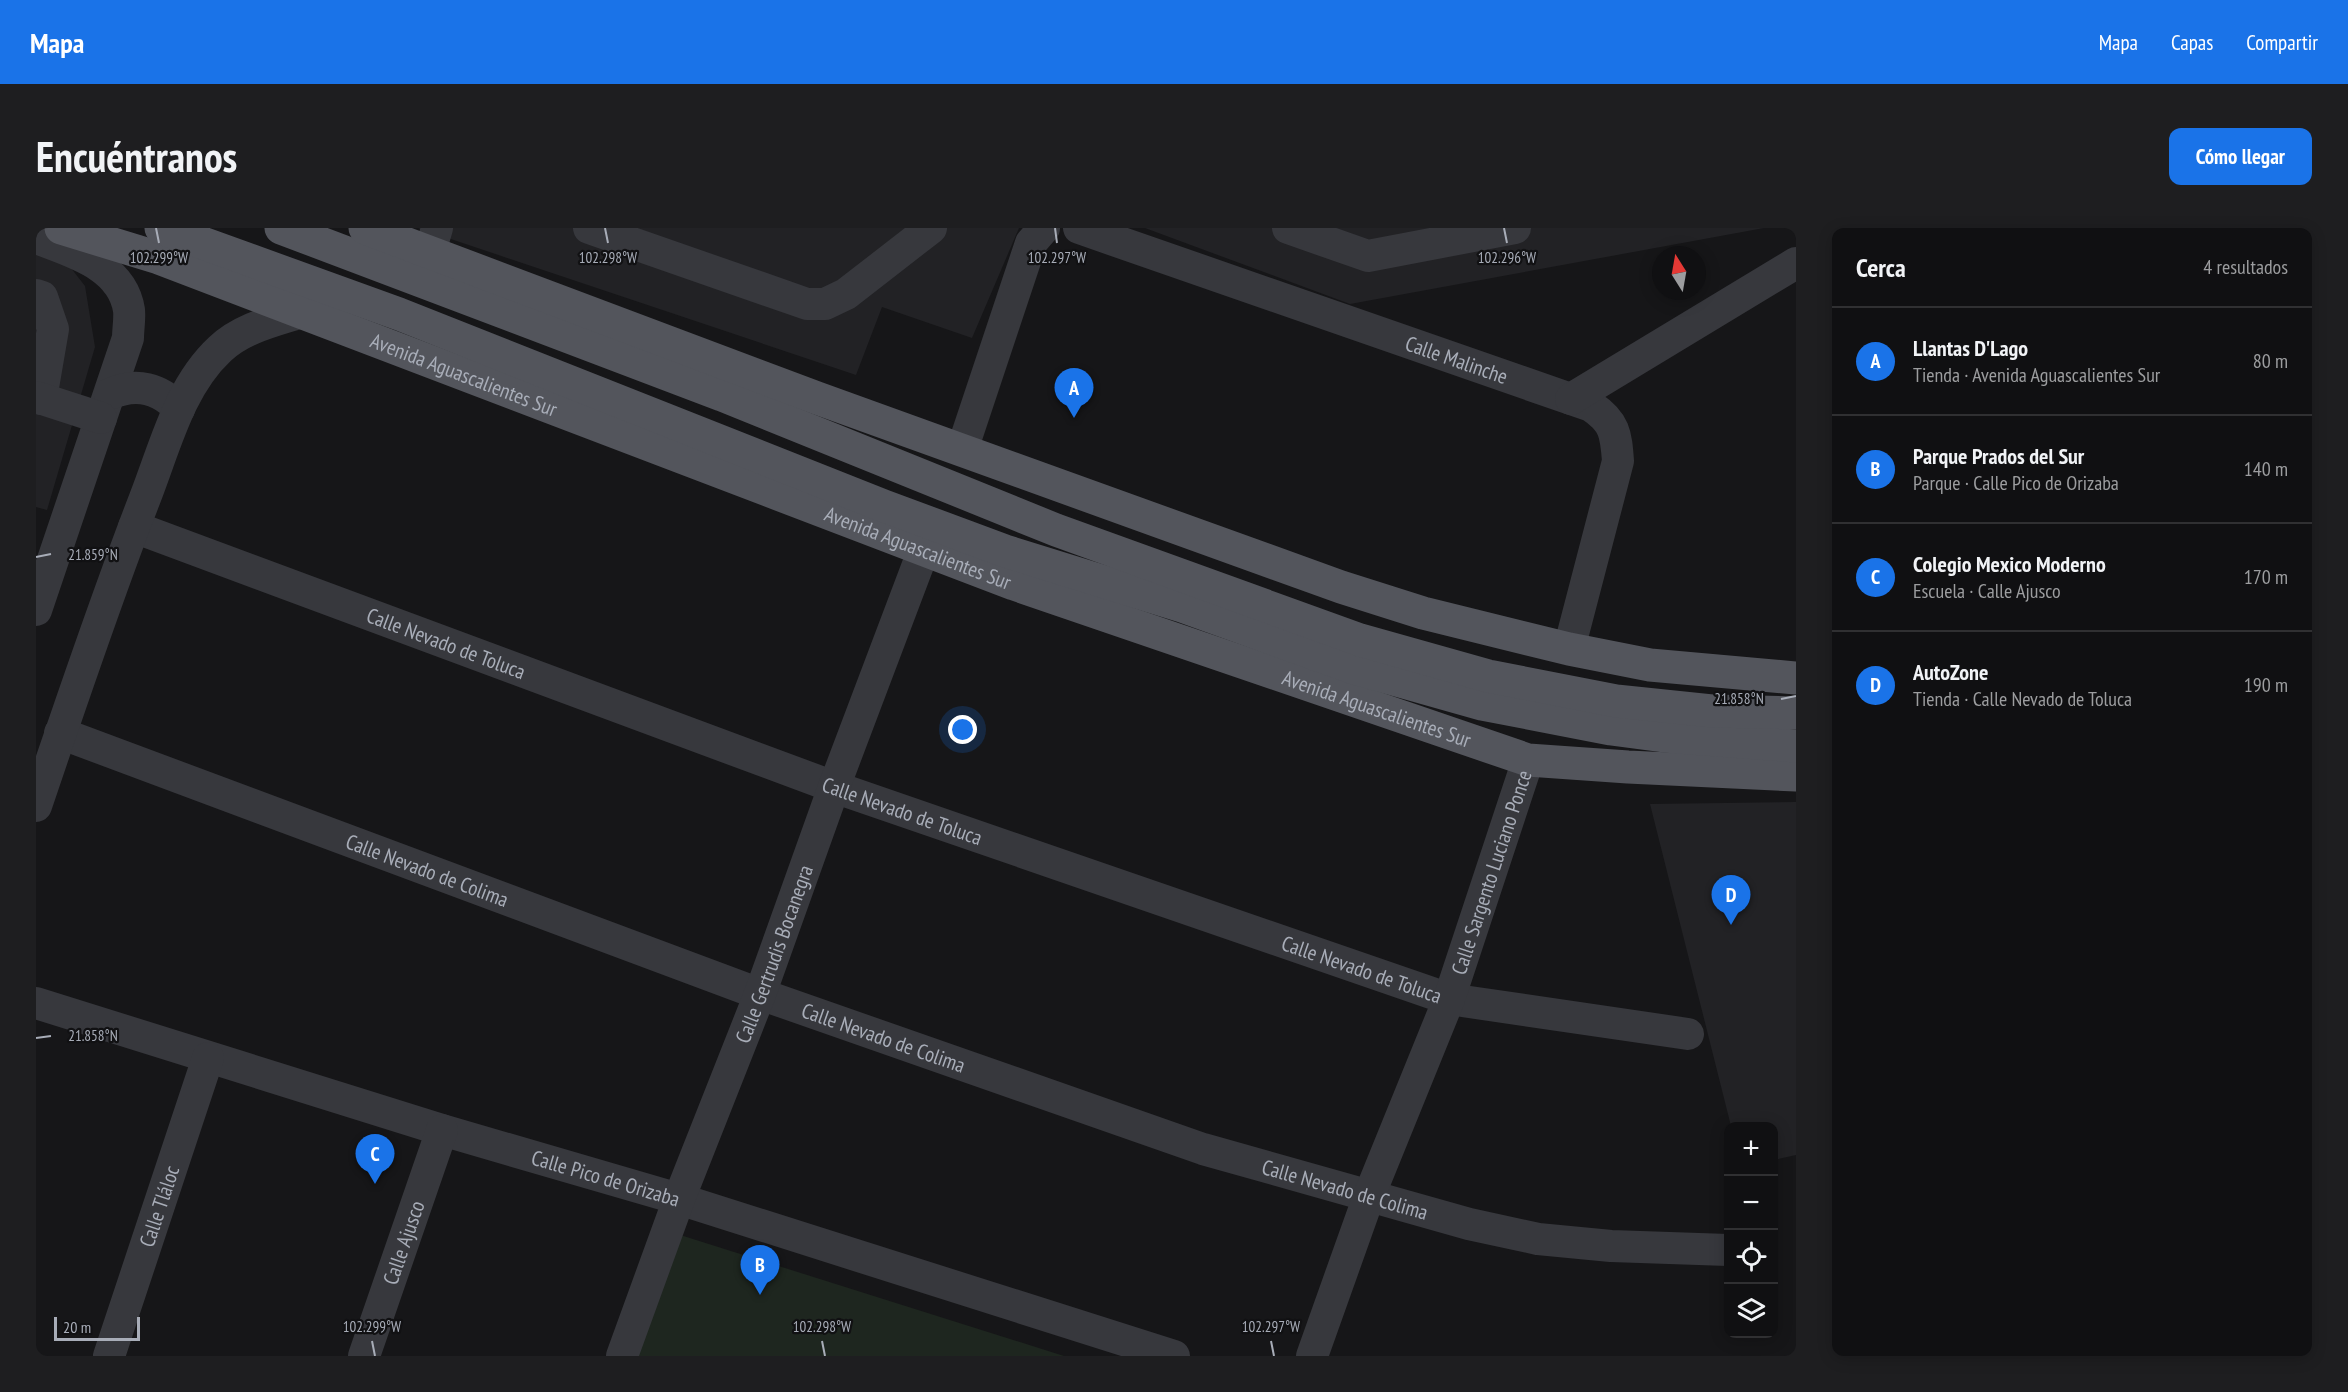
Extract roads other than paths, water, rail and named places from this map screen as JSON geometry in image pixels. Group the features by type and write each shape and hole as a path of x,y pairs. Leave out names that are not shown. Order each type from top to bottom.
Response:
{"main road":[{"name":"Avenida Aguascalientes Sur","path":"61,228 159,258 1014,584 1528,759 1628,767 1796,775"},
{"name":"Avenida Aguascalientes Sur","path":"161,228 399,314 884,506 1005,551 1182,606 1351,667 1482,704 1611,729 1664,736 1796,746"},
{"path":"281,228 722,395 1056,530 1360,640 1488,676 1616,700 1667,707 1796,713"},
{"path":"365,228 434,240 962,450 1341,587 1423,614 1569,649 1650,665 1796,678"}],"street":[{"path":"589,228 807,304 825,304 846,294 931,228"},
{"path":"962,450 1031,243 1044,228"},
{"name":"Calle Malinche","path":"1079,228 1591,406 1605,416 1616,434 1618,461 1569,649"},
{"path":"1288,228 1368,256 1515,228"},
{"path":"36,238 85,257 117,279 129,309 128,338 36,610"},
{"path":"1571,399 1796,262"},
{"path":"36,295 42,297 53,329 38,398 106,406"},
{"path":"36,806 134,527 179,409 194,380 220,348 247,330 302,312"},
{"path":"106,406 125,387 146,389 168,397 179,409"},
{"name":"Calle Nevado de Toluca","path":"134,527 834,787 1449,999 1688,1035"},
{"name":"Calle Gertrudis Bocanegra","path":"622,1356 679,1199 760,994 834,787 924,549"},
{"name":"Calle Nevado de Colima","path":"60,734 760,994 1203,1149 1469,1224 1538,1239 1611,1246 1724,1250"},
{"name":"Calle Sargento Luciano Ponce","path":"1312,1356 1370,1197 1449,999 1528,759"},
{"name":"Calle Pico de Orizaba","path":"36,1003 442,1130 679,1199 1174,1356"},
{"name":"Calle Tláloc","path":"109,1356 208,1058"},
{"name":"Calle Ajusco","path":"364,1356 442,1130"}],"place":[{"name":"Llantas D'Lago","path":"1074,418"},
{"name":"AutoZone","path":"1731,925"},
{"name":"Colegio Mexico Moderno","path":"375,1184"},
{"name":"Parque Prados del Sur","path":"760,1295"}]}
